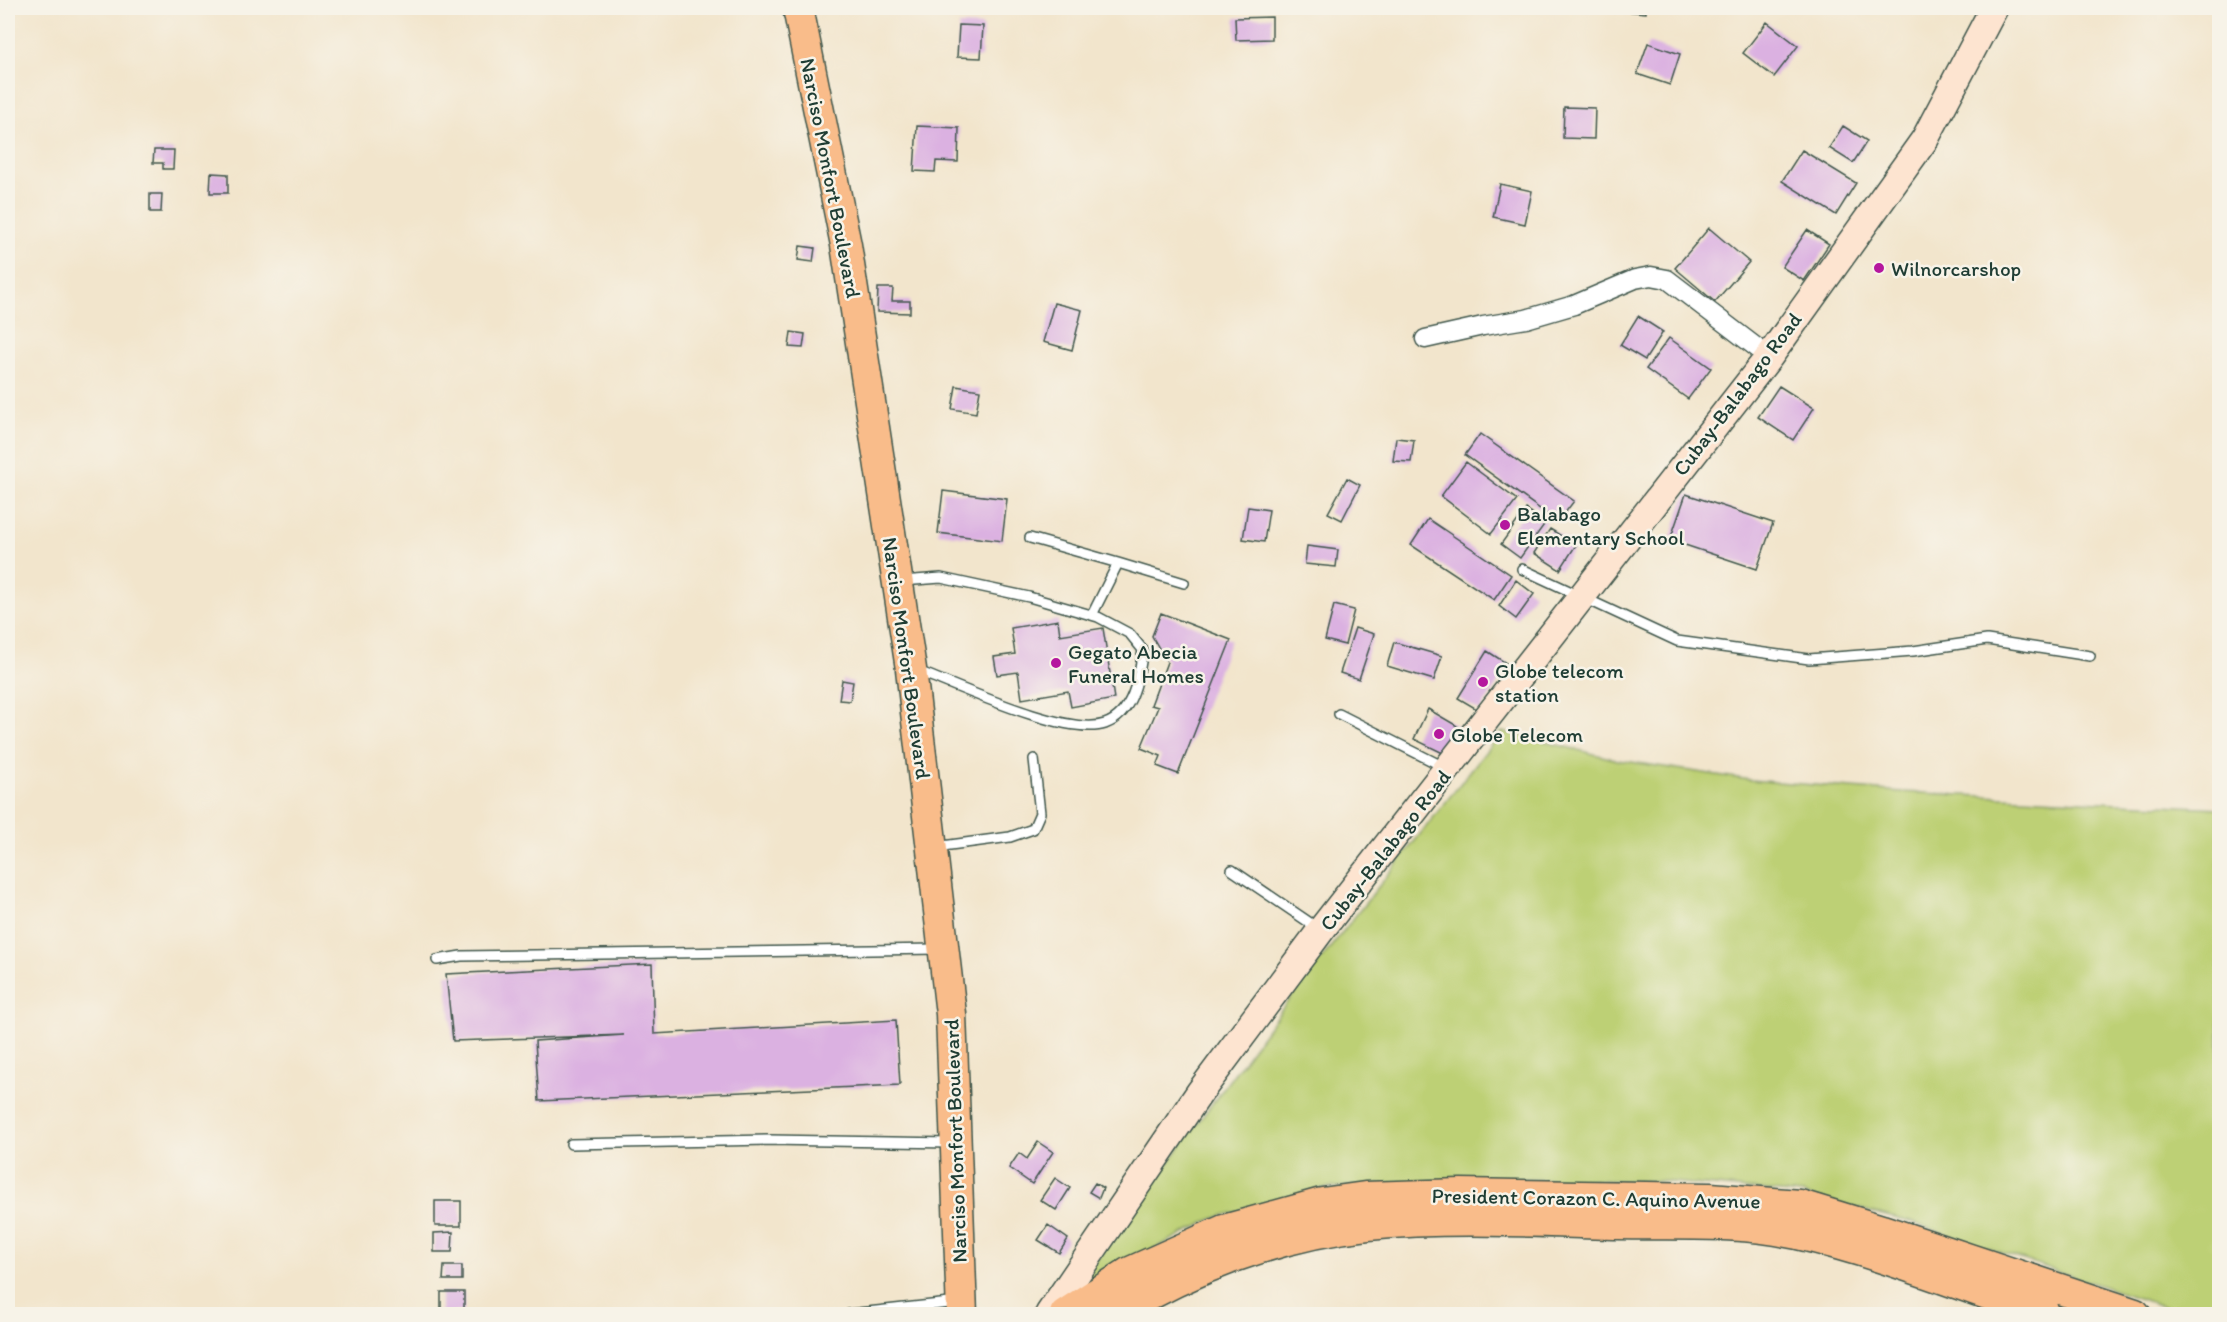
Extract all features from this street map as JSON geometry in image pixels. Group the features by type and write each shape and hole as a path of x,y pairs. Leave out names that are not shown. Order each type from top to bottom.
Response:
{"main road":[{"name":"Narciso Monfort Boulevard","path":"798,8 846,246 911,669 951,1014 961,1308"},
{"name":"Cubay-Balabago Road","path":"1049,1314 1200,1092 1321,930 1769,357 1925,139 1994,8"},
{"name":"President Corazon C. Aquino Avenue","path":"1065,1314 1128,1274 1224,1230 1312,1206 1354,1198 1461,1194 1710,1198 1800,1205 2135,1314"},
{"name":"President Corazon C. Aquino Avenue","path":"1115,1314 1142,1298 1223,1261 1288,1241 1368,1225 1461,1222 1709,1226 1795,1234 2045,1314"}],"street":[{"path":"1425,339 1526,319 1574,305 1635,279 1652,276 1667,279 1769,357"}],"lane":[{"path":"1030,538 1184,583"},
{"path":"1092,615 1118,563"},
{"path":"1522,569 1677,641 1809,659 1913,651 1987,640 2090,656"},
{"path":"897,581 941,578 1029,597 1092,615 1130,634 1143,650 1140,673 1130,700 1105,724 1081,725 1044,719 911,669"},
{"path":"1339,714 1448,769"},
{"path":"931,848 1010,837 1034,829 1040,813 1034,759"},
{"path":"1232,870 1321,930"},
{"path":"437,960 461,956 944,949"},
{"path":"572,1144 770,1140 956,1143"},
{"path":"849,1314 961,1308"}],"green space":[{"path":"1502,731 1618,760 1750,780 1902,792 2219,808 2219,1314 2186,1314 1910,1222 1802,1194 1660,1181 1473,1179 1321,1188 1214,1218 1075,1289 1291,997"}],"building":[{"path":"1624,8 1646,8 1646,13 1624,11"},
{"path":"1272,17 1272,39 1236,40 1235,18"},
{"path":"1767,22 1798,46 1774,77 1743,53"},
{"path":"959,25 983,26 981,58 957,57"},
{"path":"1648,43 1680,54 1670,85 1637,74"},
{"path":"1564,107 1595,108 1594,139 1563,138"},
{"path":"917,126 959,128 958,162 936,161 935,172 914,171"},
{"path":"1843,126 1867,141 1853,163 1829,148"},
{"path":"154,150 174,150 173,169 163,169 163,163 153,163"},
{"path":"1802,150 1856,183 1836,215 1782,181"},
{"path":"211,173 228,174 228,193 210,193"},
{"path":"1500,184 1532,191 1525,224 1493,217"},
{"path":"150,194 162,194 161,212 150,212"},
{"path":"1709,228 1749,262 1715,302 1675,268"},
{"path":"1807,230 1829,244 1804,281 1782,267"},
{"path":"800,246 815,248 813,262 798,260"},
{"path":"878,288 893,288 892,301 910,301 910,313 877,312"},
{"path":"1054,303 1082,310 1072,350 1043,342"},
{"path":"1638,316 1663,332 1645,360 1620,345"},
{"path":"791,332 805,334 803,348 789,347"},
{"path":"1669,338 1711,368 1688,399 1646,369"},
{"path":"956,386 980,390 976,413 952,409"},
{"path":"1779,386 1814,408 1793,440 1758,417"},
{"path":"1480,434 1574,501 1558,522 1465,455"},
{"path":"1396,438 1414,440 1411,462 1393,461"},
{"path":"1466,462 1517,500 1491,534 1441,496"},
{"path":"1347,478 1360,485 1342,520 1328,513"},
{"path":"943,491 1007,499 1002,541 938,533"},
{"path":"1686,494 1773,523 1757,569 1670,540"},
{"path":"1248,507 1269,510 1264,542 1243,539"},
{"path":"1526,509 1546,522 1520,558 1501,544"},
{"path":"1428,519 1511,575 1494,600 1411,545"},
{"path":"1550,529 1576,545 1560,570 1534,553"},
{"path":"1307,546 1338,550 1336,567 1305,564"},
{"path":"1516,580 1534,594 1516,619 1499,606"},
{"path":"1334,605 1354,610 1345,645 1325,640"},
{"path":"1161,613 1231,640 1178,774 1157,766 1161,756 1141,748 1158,707 1151,705 1167,662 1152,636"},
{"path":"1058,620 1060,635 1103,628 1114,699 1071,707 1068,691 1022,699 1018,672 997,675 994,657 1015,654 1011,628"},
{"path":"1355,628 1374,634 1359,679 1340,673"},
{"path":"1394,642 1442,656 1434,680 1387,666"},
{"name":"Globe telecom station","path":"1487,651 1509,665 1480,711 1458,698"},
{"path":"842,680 853,682 850,701 839,700"},
{"name":"Globe Telecom","path":"1428,709 1464,730 1447,755 1414,739"},
{"path":"652,964 654,1034 896,1020 900,1085 539,1101 535,1041 624,1035 453,1041 446,974"},
{"path":"1038,1142 1053,1152 1032,1184 1009,1168 1019,1153 1027,1159"},
{"path":"1055,1178 1070,1188 1056,1210 1040,1200"},
{"path":"1095,1183 1103,1188 1099,1198 1089,1192"},
{"path":"435,1201 461,1201 461,1226 435,1226"},
{"path":"1048,1225 1068,1239 1059,1253 1038,1240"},
{"path":"453,1232 452,1252 434,1252 434,1233"},
{"path":"444,1266 462,1266 462,1280 443,1280"},
{"path":"441,1292 464,1292 464,1312 441,1312"}],"place":[{"name":"Wilnorcarshop","path":"1879,268"},
{"name":"Balabago Elementary School","path":"1505,525"},
{"name":"Gegato Abecia Funeral Homes","path":"1056,663"},
{"name":"Globe telecom station","path":"1483,682"},
{"name":"Globe Telecom","path":"1439,734"}]}
